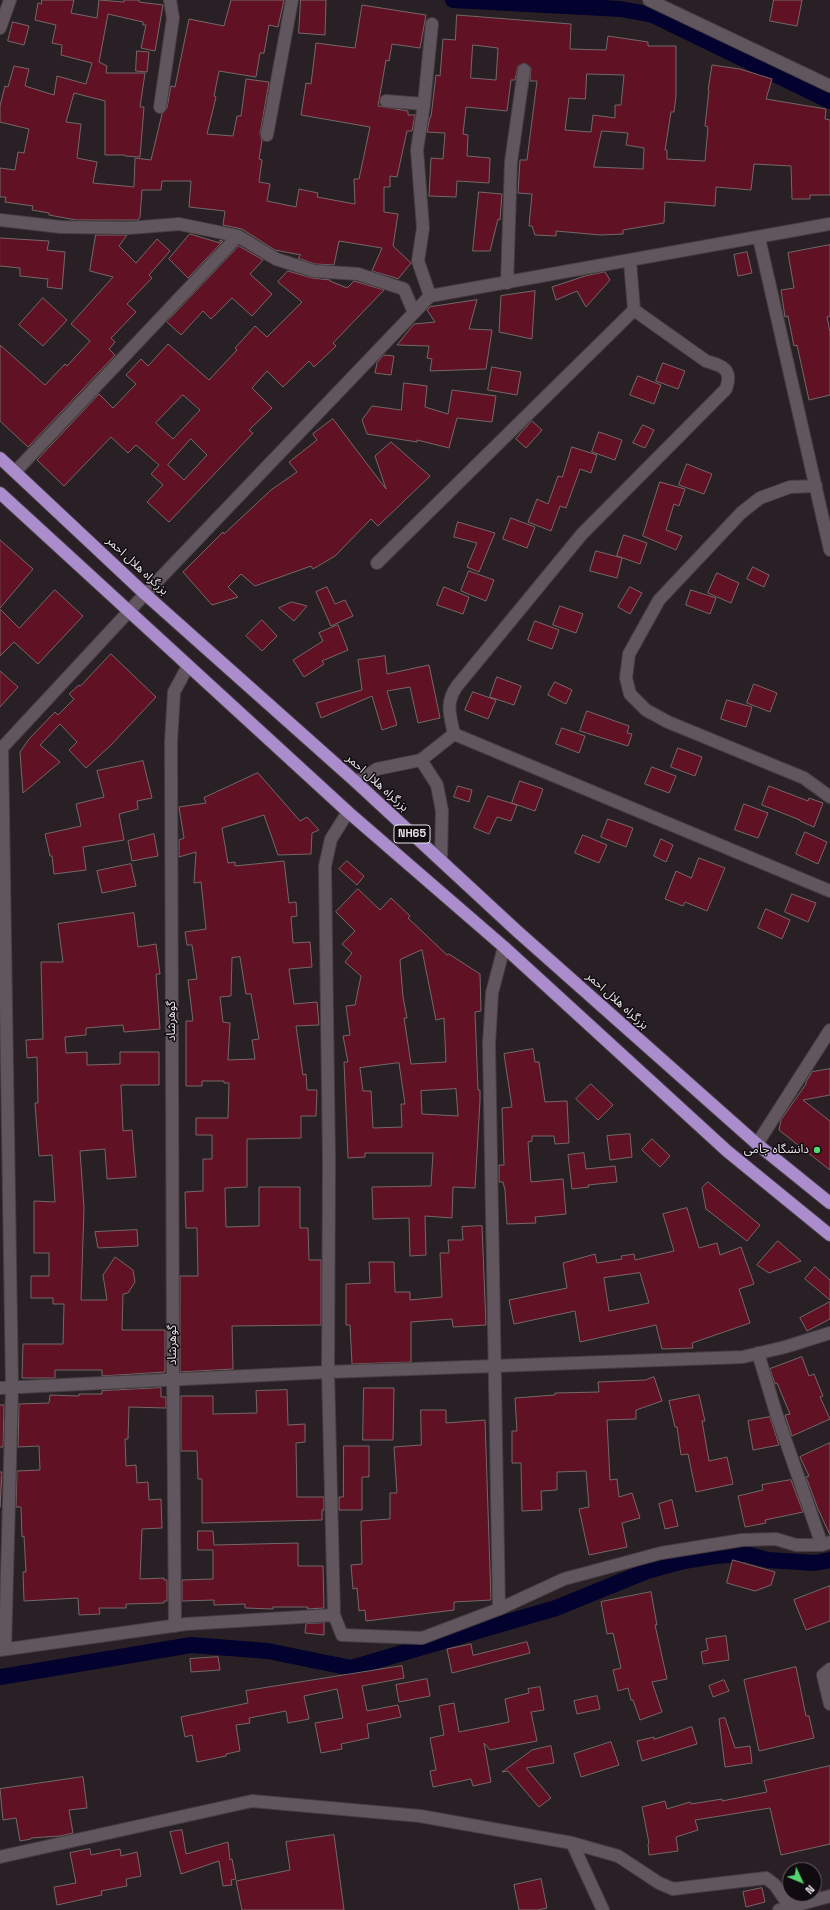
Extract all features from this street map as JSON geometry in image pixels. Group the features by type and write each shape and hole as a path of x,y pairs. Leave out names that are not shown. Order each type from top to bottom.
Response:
{"highway":[{"name":"بزرگراه هلال احمر","path":"0,458 146,594 441,860 757,1144 830,1204"},
{"name":"NH65","path":"0,493 348,812 504,947 727,1150 830,1235"}],"street":[{"path":"0,28 10,0"},
{"path":"160,107 173,18 170,0"},
{"path":"267,135 292,0"},
{"path":"649,0 830,86"},
{"path":"430,296 418,262 423,228 417,150 424,104 432,24"},
{"path":"507,283 511,162 524,70"},
{"path":"386,101 424,104"},
{"path":"0,220 61,227 129,228 180,224 238,236 276,259 314,271 358,274 404,289 414,313"},
{"path":"334,1615 175,1626 3,1650 6,1388 1,749 146,594 430,296 759,238 830,224"},
{"path":"15,472 238,236"},
{"path":"759,238 830,550"},
{"path":"630,261 634,310"},
{"path":"377,563 634,310"},
{"path":"454,734 449,706 450,696 457,686 582,534 726,388 730,379 727,370 719,365 706,361 634,310"},
{"path":"816,486 790,487 760,498 740,513 659,600 629,654 626,678 630,694 646,710 668,722 804,778 830,797"},
{"name":"گوهرشاد","path":"175,1626 171,742 174,692 188,666"},
{"path":"356,782 377,769 421,760 454,734"},
{"path":"454,734 830,891"},
{"path":"421,760 437,785 442,810 441,860"},
{"path":"348,812 331,839 325,866 328,1161 328,1372 334,1615 342,1635 422,1638 499,1609 564,1579 661,1553 742,1540 776,1539 796,1545 826,1544 776,1413 758,1353"},
{"path":"499,1609 489,1044 492,993 504,947"},
{"path":"757,1144 830,1030"},
{"path":"6,1388 328,1372 743,1357 786,1347 830,1333"},
{"path":"830,1669 823,1675 830,1704"},
{"path":"0,1857 252,1801 420,1816 572,1843 618,1856 659,1883 673,1889 766,1878 775,1885 785,1908 830,1896"},
{"path":"572,1843 603,1910"}],"building":[{"path":"42,0 74,0 71,13 97,18 99,0 124,2 124,0 139,0 139,2 163,5 155,51 141,48 146,25 143,25 143,22 108,14 99,62 107,66 106,73 145,73 140,107 144,107 140,157 105,155 105,101 74,93 66,122 81,124 77,158 97,162 93,183 134,187 135,158 151,160 162,114 167,108 171,86 175,87 189,19 224,26 231,0 284,0 278,27 269,25 264,53 260,53 256,77 219,71 214,96 216,97 207,134 233,136 237,116 241,116 246,79 269,82 260,134 262,141 259,159 262,160 259,182 270,184 267,201 296,207 299,189 318,193 317,197 355,204 354,179 359,179 370,127 301,115 306,83 311,84 316,43 355,48 362,5 426,15 420,48 392,44 389,61 386,60 378,106 408,111 408,115 415,115 412,131 407,131 397,177 390,176 390,187 384,187 384,212 398,214 393,246 411,263 398,279 372,271 382,248 339,241 334,265 315,264 298,258 301,255 275,250 242,229 223,225 225,211 189,207 191,181 162,181 161,190 142,190 140,217 138,220 76,220 32,210 33,206 5,202 6,197 0,197 0,168 15,170 18,152 24,153 29,129 0,122 0,106 5,86 8,87 14,66 29,69 25,86 54,95 57,76 86,84 92,63 61,55 62,45 52,43 56,25 35,20 38,3 41,4"},
{"path":"301,0 326,0 325,35 299,33"},
{"path":"774,0 802,0 797,26 770,21"},
{"path":"457,15 571,24 570,49 606,50 608,36 648,42 648,46 676,46 676,96 674,112 671,112 665,150 667,150 667,159 705,161 708,127 705,126 712,65 740,69 772,79 766,99 826,109 825,119 830,120 830,195 810,195 810,199 792,199 791,166 754,164 751,190 716,187 715,206 665,202 664,223 623,230 623,234 601,235 556,231 556,236 535,235 532,226 529,226 532,194 518,193 520,160 527,160 537,81 530,81 531,68 525,63 518,66 515,80 511,80 507,111 466,107 463,134 468,135 467,156 490,158 489,183 457,181 456,197 429,196 431,158 443,159 445,133 427,132 431,117 436,75 440,76 443,39 455,40","holes":["473,45 498,48 496,80 471,78","587,74 624,75 621,105 615,105 615,118 593,115 591,132 565,130 569,98 585,99","602,131 628,133 626,145 644,148 643,169 594,167"]},
{"path":"13,22 29,26 24,45 8,41"},
{"path":"137,51 149,52 147,72 136,71"},
{"path":"479,192 502,194 500,220 498,219 490,251 473,251"},
{"path":"190,234 220,243 220,240 223,241 188,278 169,259"},
{"path":"96,235 127,235 119,246 136,263 157,239 170,251 149,275 152,278 127,304 136,312 111,338 115,342 109,349 115,355 28,447 0,421 0,345 45,385 65,364 67,366 90,341 71,324 113,277 90,271"},
{"path":"0,238 49,241 47,250 65,252 62,289 47,287 48,279 20,276 20,268 0,266"},
{"path":"830,245 830,316 827,317 830,332 830,395 809,400 797,345 794,346 788,316 785,317 781,290 794,288 788,253"},
{"path":"239,246 263,260 250,274 272,294 252,316 232,298 211,319 203,311 181,335 167,322"},
{"path":"747,252 752,273 738,276 734,255"},
{"path":"288,271 312,278 330,280 347,288 354,281 384,290 333,343 336,346 314,367 309,361 283,387 267,371 252,388 272,408 249,430 253,433 169,522 147,502 163,485 151,474 159,465 136,445 128,453 111,437 64,486 37,460 99,394 113,408 136,384 126,375 141,359 148,366 168,344 209,380 237,350 235,348 255,326 267,337 302,302 278,282","holes":["183,395 200,410 173,439 156,423","191,439 207,455 184,480 168,465"]},
{"path":"605,272 610,280 586,307 577,291 556,300 552,287 585,276"},
{"path":"535,291 532,339 499,332 501,296"},
{"path":"43,298 67,320 43,346 19,325"},
{"path":"477,300 469,329 492,330 486,369 430,371 432,359 427,358 429,346 397,345 414,324 435,322 427,310 430,307"},
{"path":"384,355 394,356 391,375 375,373 377,363"},
{"path":"663,363 685,371 678,389 656,381"},
{"path":"492,367 521,372 517,395 488,390"},
{"path":"638,376 661,385 654,404 630,395"},
{"path":"404,383 427,386 425,407 448,414 452,390 496,396 492,422 457,418 449,448 417,440 417,442 367,434 362,420 372,406 401,410"},
{"path":"333,419 386,489 375,456 391,442 430,476 378,526 371,519 335,556 313,569 311,566 255,586 241,574 228,587 238,597 212,605 183,572 223,532 224,534 271,490 297,472 289,462 317,440 313,434"},
{"path":"532,421 542,430 526,448 516,439"},
{"path":"643,425 654,430 645,448 633,443"},
{"path":"599,432 622,440 615,460 592,452"},
{"path":"572,447 597,455 591,473 580,469 566,508 560,506 551,531 528,522 537,499 548,504 558,476 562,477"},
{"path":"687,464 712,474 704,494 679,485"},
{"path":"660,482 685,489 679,506 674,504 666,530 682,536 676,550 643,536"},
{"path":"511,518 535,527 527,548 503,539"},
{"path":"458,522 495,533 479,572 467,567 477,543 454,537"},
{"path":"624,535 647,543 640,564 617,556"},
{"path":"0,540 33,569 0,608"},
{"path":"596,551 622,558 617,578 590,571"},
{"path":"753,567 769,575 764,587 747,579"},
{"path":"469,571 494,580 486,601 461,591"},
{"path":"717,573 739,583 731,603 708,593"},
{"path":"327,587 335,604 345,600 353,616 331,626 316,592"},
{"path":"444,587 469,597 463,614 437,605"},
{"path":"630,587 642,593 630,614 618,607"},
{"path":"55,590 83,616 38,664 14,642 0,656 0,609 19,628"},
{"path":"691,590 716,598 710,614 686,605"},
{"path":"292,602 307,606 294,621 279,608"},
{"path":"560,606 583,614 576,633 553,625"},
{"path":"262,620 277,636 262,651 246,636"},
{"path":"535,621 559,630 552,649 528,640"},
{"path":"338,625 348,650 322,661 324,664 304,677 293,660 323,641 319,633"},
{"path":"111,654 156,697 111,745 86,768 69,750 77,742 60,724 40,745 60,762 23,793 20,752 29,739 55,712 58,715 74,699 69,694 79,685 80,686"},
{"path":"385,656 387,674 429,665 440,718 418,723 410,687 387,691 397,725 382,730 372,696 321,718 316,703 362,690 358,660"},
{"path":"0,671 18,687 0,707"},
{"path":"497,677 521,686 514,705 490,697"},
{"path":"555,682 572,690 566,704 548,695"},
{"path":"754,684 777,693 770,712 747,703"},
{"path":"473,692 496,700 488,719 465,710"},
{"path":"727,700 752,707 746,727 721,719"},
{"path":"587,711 629,726 627,733 632,734 628,746 580,731"},
{"path":"562,728 585,736 579,753 556,744"},
{"path":"678,748 702,757 695,776 671,767"},
{"path":"143,761 152,798 137,801 138,809 119,814 124,840 83,847 86,870 54,874 52,856 50,856 45,834 81,826 76,804 104,797 97,771"},
{"path":"652,767 676,776 669,793 645,784"},
{"path":"258,773 300,821 307,817 319,830 312,833 311,854 278,855 264,815 222,828 228,863 235,862 235,866 284,861 289,903 296,902 297,916 291,917 293,943 310,942 312,967 289,969 294,1004 317,1002 319,1025 296,1026 303,1075 306,1074 307,1090 317,1090 316,1116 301,1116 301,1138 247,1139 247,1187 225,1188 226,1227 259,1226 259,1187 300,1187 300,1228 308,1228 309,1260 321,1260 321,1325 232,1326 233,1369 180,1372 180,1276 198,1276 197,1228 186,1228 185,1192 203,1191 203,1159 212,1159 212,1135 196,1135 196,1118 228,1118 229,1083 224,1083 224,1081 202,1081 202,1086 186,1086 186,1021 193,1021 188,980 197,979 192,945 187,945 185,932 206,929 201,882 194,883 196,852 179,857 179,840 184,838 179,807 206,803 204,798","holes":["240,957 246,994 251,994 259,1039 252,1040 255,1059 228,1060 230,1023 223,1022 220,997 231,996 232,958"]},
{"path":"520,781 543,789 535,811 512,803"},
{"path":"458,786 472,790 469,802 454,797"},
{"path":"769,786 808,801 809,798 823,803 814,827 762,805"},
{"path":"488,796 517,805 511,821 497,817 489,834 474,828"},
{"path":"744,804 768,813 758,838 735,830"},
{"path":"608,819 633,828 626,847 601,837"},
{"path":"805,832 827,842 818,864 796,854"},
{"path":"154,834 158,856 132,861 128,841"},
{"path":"583,835 607,845 599,863 575,853"},
{"path":"661,839 673,845 666,862 654,856"},
{"path":"699,858 725,868 707,911 685,902 683,906 665,899 676,871 691,878"},
{"path":"347,861 364,876 357,885 339,869"},
{"path":"131,864 136,886 102,893 97,871"},
{"path":"358,889 380,910 391,898 410,916 408,918 447,955 449,954 480,974 481,1011 475,1012 478,1090 480,1090 480,1100 475,1188 453,1187 452,1218 425,1216 426,1255 410,1256 409,1218 373,1219 372,1187 431,1186 433,1153 365,1153 365,1157 348,1158 344,1062 348,1062 343,1036 350,1035 346,1006 355,1005 361,976 345,962 352,953 342,944 355,931 336,912","holes":["422,950 436,1020 444,1018 446,1062 411,1064 404,1018 407,1018 403,997 400,960","399,1063 405,1104 401,1104 402,1127 373,1128 371,1091 363,1091 360,1068","456,1089 458,1116 422,1114 421,1091"]},
{"path":"792,894 816,903 808,922 785,912"},
{"path":"766,909 790,920 782,939 758,928"},
{"path":"134,913 138,947 156,944 160,974 156,974 160,1029 124,1032 123,1025 86,1028 86,1035 65,1037 66,1053 87,1052 87,1065 120,1064 120,1052 159,1052 159,1085 121,1085 123,1131 132,1130 136,1177 107,1179 105,1149 80,1151 84,1208 81,1300 107,1300 103,1275 115,1257 133,1270 135,1282 128,1293 123,1294 122,1330 165,1330 165,1372 102,1376 102,1370 55,1370 55,1378 22,1378 23,1344 63,1344 64,1304 53,1304 53,1298 31,1298 31,1276 49,1276 49,1253 34,1253 34,1201 55,1202 52,1155 39,1156 35,1103 38,1103 37,1057 27,1058 26,1040 43,1039 41,962 63,962 58,924"},
{"path":"533,1049 535,1062 539,1062 545,1102 567,1101 569,1143 555,1144 554,1136 532,1136 532,1141 528,1142 531,1182 563,1179 566,1214 535,1217 536,1223 507,1224 505,1190 503,1182 499,1182 499,1165 504,1165 502,1108 512,1107 504,1054"},
{"name":"دانشگاه جامی","path":"830,1069 830,1095 803,1100 830,1121 830,1170 779,1130 781,1120 806,1084 812,1072"},
{"path":"591,1084 613,1105 598,1120 576,1099"},
{"path":"630,1134 632,1157 610,1160 607,1136"},
{"path":"652,1139 670,1156 660,1167 642,1150"},
{"path":"584,1153 586,1169 615,1166 617,1182 588,1185 589,1187 572,1189 568,1155"},
{"path":"708,1182 760,1225 747,1241 706,1209 702,1188"},
{"path":"687,1208 699,1248 717,1243 720,1255 741,1247 754,1284 739,1289 750,1323 692,1343 693,1348 662,1349 656,1325 580,1342 575,1311 514,1324 509,1300 567,1288 563,1263 595,1254 597,1263 622,1259 621,1256 634,1254 635,1260 674,1251 663,1214","holes":["640,1273 649,1303 609,1311 604,1278"]},
{"path":"482,1226 486,1325 453,1327 452,1319 411,1322 411,1362 352,1364 350,1325 346,1325 346,1284 370,1283 369,1262 394,1262 395,1292 410,1292 410,1300 442,1297 440,1253 449,1253 448,1240 463,1240 462,1227"},
{"path":"137,1230 138,1246 98,1248 95,1232"},
{"path":"778,1241 801,1261 769,1273 757,1265"},
{"path":"815,1267 830,1280 830,1300 805,1279"},
{"path":"830,1302 830,1319 807,1331 800,1318"},
{"path":"802,1357 809,1376 814,1374 823,1396 820,1397 830,1419 792,1436 785,1415 790,1414 777,1383 775,1384 770,1369"},
{"path":"654,1377 662,1401 636,1410 636,1419 607,1420 610,1480 617,1479 619,1497 632,1493 640,1518 622,1523 627,1547 589,1555 579,1509 589,1507 586,1471 557,1472 557,1490 541,1491 542,1510 522,1511 521,1463 512,1463 512,1431 517,1431 515,1398 555,1395 555,1393 599,1392 598,1382 645,1380"},
{"path":"161,1388 161,1397 166,1397 166,1408 129,1407 128,1439 125,1439 126,1466 136,1465 137,1483 148,1482 149,1500 161,1499 162,1528 142,1529 140,1579 164,1578 164,1580 167,1580 167,1601 164,1601 164,1603 126,1604 126,1608 99,1608 100,1614 79,1615 78,1598 24,1601 23,1572 26,1572 24,1536 22,1537 21,1507 16,1507 17,1471 40,1470 39,1446 18,1447 19,1404 49,1403 50,1395 79,1396 79,1394 102,1394 102,1391"},
{"path":"364,1388 394,1388 393,1440 363,1440"},
{"path":"287,1390 288,1425 305,1424 305,1442 296,1443 297,1497 324,1497 322,1520 202,1523 202,1479 198,1479 197,1451 181,1451 181,1396 213,1396 213,1414 257,1413 256,1391"},
{"path":"699,1395 705,1421 702,1421 709,1461 727,1457 733,1484 696,1492 688,1454 681,1455 677,1427 675,1427 669,1401"},
{"path":"0,1405 4,1405 3,1447 0,1447"},
{"path":"421,1410 446,1410 446,1423 485,1420 491,1600 454,1602 454,1610 366,1621 365,1610 359,1611 357,1588 353,1589 351,1565 362,1564 361,1521 390,1519 390,1493 397,1493 394,1447 421,1445"},
{"path":"770,1417 779,1445 753,1450 748,1421"},
{"path":"830,1443 830,1535 818,1509 806,1477 809,1476 800,1457"},
{"path":"344,1446 369,1446 369,1477 362,1477 362,1510 339,1510 339,1497 343,1497"},
{"path":"0,1472 2,1472 0,1507"},
{"path":"791,1480 803,1512 765,1520 766,1523 745,1527 738,1496 763,1490 762,1485"},
{"path":"672,1500 678,1526 665,1529 659,1504"},
{"path":"198,1531 213,1531 214,1545 298,1543 298,1566 323,1566 324,1608 245,1608 245,1604 214,1605 214,1600 182,1601 182,1580 213,1579 213,1550 198,1550"},
{"path":"733,1560 775,1572 771,1585 755,1591 727,1583"},
{"path":"830,1586 830,1621 806,1630 794,1600"},
{"path":"651,1592 657,1625 655,1625 667,1679 652,1682 662,1712 640,1720 633,1700 631,1700 628,1688 618,1691 613,1670 621,1668 613,1633 607,1634 601,1602"},
{"path":"324,1623 324,1635 305,1633 306,1624"},
{"path":"726,1636 729,1660 703,1664 701,1652 708,1650 706,1639"},
{"path":"527,1642 530,1653 452,1673 447,1649 471,1644 473,1655"},
{"path":"218,1657 220,1670 191,1672 190,1659"},
{"path":"402,1666 404,1678 362,1686 367,1711 398,1705 401,1717 367,1724 369,1738 341,1744 342,1749 321,1753 315,1723 343,1718 337,1689 304,1696 309,1719 288,1723 286,1711 249,1718 250,1723 236,1725 240,1751 226,1754 226,1756 197,1762 192,1735 185,1737 181,1717 248,1703 246,1691"},
{"path":"796,1667 806,1716 809,1716 814,1738 759,1751 744,1680"},
{"path":"427,1679 430,1696 399,1702 396,1685"},
{"path":"724,1680 729,1691 713,1697 709,1686"},
{"path":"540,1687 544,1710 531,1712 537,1741 490,1750 484,1743 491,1782 473,1786 471,1779 433,1787 430,1771 436,1770 430,1738 444,1735 439,1706 454,1703 459,1732 509,1722 505,1699 529,1693 528,1689"},
{"path":"597,1696 600,1709 577,1714 574,1701"},
{"path":"725,1718 735,1748 750,1746 752,1763 725,1767 719,1719"},
{"path":"692,1727 697,1744 642,1761 637,1741 654,1737 654,1739"},
{"path":"611,1742 619,1765 581,1777 574,1754"},
{"path":"551,1746 554,1763 526,1768 551,1798 539,1807 508,1771 502,1772 532,1750"},
{"path":"830,1766 830,1844 781,1855 770,1808 695,1820 698,1830 676,1837 678,1851 649,1855 649,1843 642,1807 665,1801 667,1809 690,1802 691,1804 722,1799 722,1801 767,1792 764,1781"},
{"path":"83,1777 87,1808 69,1810 73,1833 60,1836 31,1838 20,1841 16,1818 3,1820 0,1789"},
{"path":"182,1830 186,1854 228,1842 230,1860 232,1859 236,1879 231,1880 232,1885 223,1886 219,1861 181,1874 170,1832"},
{"path":"334,1835 344,1910 242,1910 236,1881 290,1870 286,1842"},
{"path":"90,1849 91,1855 120,1849 121,1856 137,1852 141,1876 126,1879 127,1886 101,1891 102,1895 57,1905 54,1887 76,1883 70,1853"},
{"path":"541,1879 547,1908 537,1910 519,1910 514,1885"},
{"path":"762,1888 765,1902 746,1907 743,1892"}],"waterway":[{"path":"453,0 621,9 653,15 830,101"},
{"path":"0,1677 191,1645 268,1651 351,1668 556,1608 647,1571 684,1561 715,1556 745,1554 768,1560 815,1563 830,1560"}],"place":[{"name":"دانشگاه جامی","path":"817,1150"}]}
